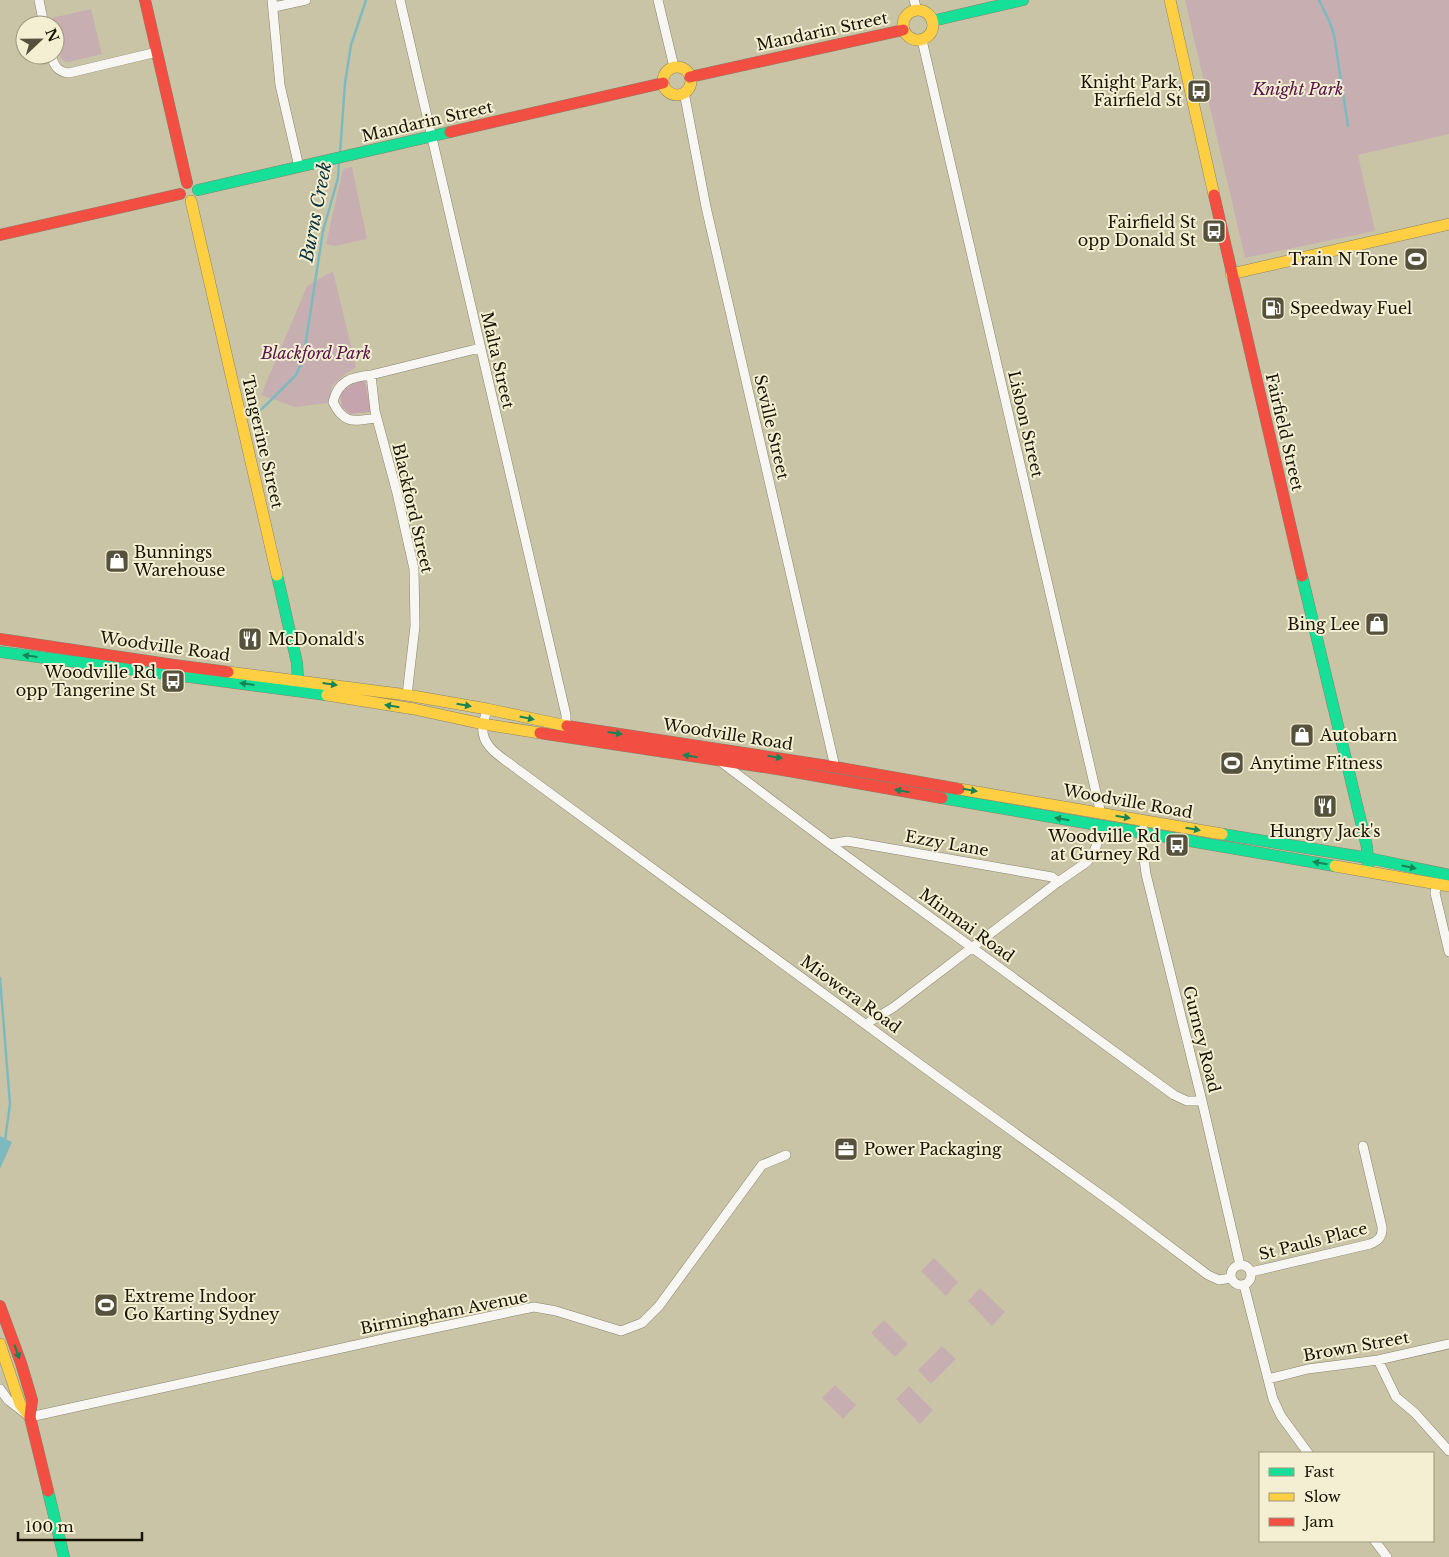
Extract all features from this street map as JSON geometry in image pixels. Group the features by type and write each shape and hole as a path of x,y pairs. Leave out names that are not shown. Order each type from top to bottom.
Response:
{"main road":[{"path":"145,0 187,183"},
{"path":"932,21 1023,0"},
{"name":"Fairfield Street","path":"1170,0 1231,274 1367,847 1368,872"},
{"path":"916,5 932,21 932,31 926,38 914,41 904,33 902,25 905,16 916,5"},
{"name":"Mandarin Street","path":"690,77 903,30"},
{"path":"674,68 683,69 690,77 689,87 680,94 667,91 663,83 666,73 674,68"},
{"name":"Mandarin Street","path":"198,190 663,83"},
{"path":"187,183 194,184 198,190 196,197 191,201 185,200 180,194 181,187 187,183"},
{"path":"0,235 180,194"},
{"name":"Tangerine Street","path":"191,201 297,663 297,685"},
{"path":"1231,274 1449,224"},
{"name":"Woodville Road","path":"0,639 297,685 483,724 792,772 1100,826 1251,850 1449,886"},
{"name":"Woodville Road","path":"0,652 297,685 407,695 487,709 566,726 835,767 1101,814 1368,858 1449,875"},
{"path":"0,1306 21,1363 32,1400 30,1418 64,1557"},
{"path":"0,1344 20,1404 30,1418"}],"street":[{"path":"39,0 42,15"},
{"path":"299,167 280,85 273,3 306,0"},
{"name":"Malta Street","path":"400,0 566,715 566,726"},
{"path":"658,0 674,68"},
{"name":"Lisbon Street","path":"922,40 1101,814"},
{"path":"55,65 64,73 69,73 157,52"},
{"name":"Seville Street","path":"684,92 706,207 835,767"},
{"path":"376,418 360,421 349,419 339,414 333,402 335,391 343,383 356,376 371,375 480,348"},
{"name":"Blackford Street","path":"371,375 376,418 397,493 414,569 415,626 407,695"},
{"name":"Miowera Road","path":"487,709 483,724 483,733 487,746 1208,1275 1220,1280 1231,1278"},
{"name":"Minmai Road","path":"719,761 1174,1095 1187,1102 1202,1101"},
{"name":"Gurney Road","path":"1144,820 1142,844 1146,874 1240,1265"},
{"path":"866,1024 894,1006 1058,882 1088,862 1093,854 1100,826"},
{"name":"Ezzy Lane","path":"830,844 847,841 1052,877 1058,882"},
{"path":"1437,884 1435,894 1449,952"},
{"name":"St Pauls Place","path":"1251,1272 1384,1239 1363,1146"},
{"name":"Birmingham Avenue","path":"30,1418 534,1307 556,1311 621,1331 642,1323 659,1306 762,1165 786,1155"},
{"path":"1240,1265 1246,1266 1251,1272 1249,1282 1244,1285 1234,1283 1231,1278 1234,1268 1240,1265"},
{"path":"1244,1285 1273,1399 1281,1416 1307,1452"},
{"name":"Brown Street","path":"1268,1379 1308,1369 1378,1360 1449,1344"},
{"path":"1378,1360 1396,1398 1415,1413 1449,1451"},
{"path":"0,1389 8,1400 30,1418"},
{"path":"1375,1542 1387,1557"}],"green space":[{"name":"Knight Park","path":"1185,0 1449,0 1449,134 1358,155 1375,231 1245,258"},
{"path":"91,9 102,54 69,62 65,61 65,15"},
{"path":"352,167 367,239 335,246 326,244 343,169"},
{"name":"Blackford Park","path":"333,271 356,367 332,386 329,403 295,407 261,395 307,286"},
{"path":"934,1258 958,1282 946,1296 921,1271"},
{"path":"980,1288 1005,1312 992,1326 968,1301"},
{"path":"884,1320 908,1344 895,1357 871,1333"},
{"path":"942,1346 956,1359 931,1384 918,1370"},
{"path":"835,1385 856,1405 843,1419 822,1398"},
{"path":"909,1386 933,1410 920,1424 896,1399"}],"shaded area":[{"path":"365,381 371,412 350,414 342,407 340,395 351,385"}],"water":[{"path":"0,1136 12,1142 0,1169"}],"waterway":[{"name":"Burns Creek","path":"340,153 345,83 351,45 366,0"},
{"path":"1319,0 1334,35 1348,126"},
{"name":"Burns Creek","path":"257,413 296,375 303,360 323,231 338,178 339,161"},
{"path":"0,978 10,1104 5,1140"}],"traffic: fast":[{"path":"932,21 1023,0"},
{"path":"198,190 450,132"},
{"path":"277,575 297,663 298,680 296,690"},
{"path":"1302,576 1367,847 1368,867"},
{"path":"0,652 327,695"},
{"path":"942,798 1335,866"},
{"path":"1222,834 1368,858 1449,875"},
{"path":"48,1491 64,1557"}],"traffic: slow":[{"path":"1170,0 1214,195"},
{"path":"918,10 929,14 933,25 929,36 918,40 907,36 903,25 907,14 918,10"},
{"path":"677,67 687,71 691,81 687,91 677,95 667,91 663,81 667,71 677,67"},
{"path":"191,201 277,575"},
{"path":"1231,274 1449,224"},
{"path":"228,672 407,695 567,726"},
{"path":"327,695 540,733"},
{"path":"959,789 1222,834"},
{"path":"1335,866 1449,886"},
{"path":"0,1344 20,1404 30,1417"}],"traffic: jam":[{"path":"145,0 187,183"},
{"path":"690,77 903,30"},
{"path":"450,132 663,83"},
{"path":"0,235 180,194"},
{"path":"1214,195 1302,576"},
{"path":"0,639 228,672"},
{"path":"567,726 835,767 959,789"},
{"path":"540,733 783,770 942,798"},
{"path":"0,1306 21,1363 32,1400 30,1417 48,1491"}],"place":[{"name":"Knight Park, Fairfield St","path":"1199,91"},
{"name":"Fairfield St opp Donald St","path":"1214,231"},
{"name":"Train N Tone","path":"1416,259"},
{"name":"Speedway Fuel","path":"1273,308"},
{"name":"Bunnings Warehouse","path":"117,561"},
{"name":"Bing Lee","path":"1377,624"},
{"name":"McDonald's","path":"250,639"},
{"name":"Woodville Rd opp Tangerine St","path":"173,681"},
{"name":"Autobarn","path":"1302,735"},
{"name":"Anytime Fitness","path":"1232,763"},
{"name":"Hungry Jack's","path":"1325,806"},
{"name":"Woodville Rd at Gurney Rd","path":"1177,845"},
{"name":"Power Packaging","path":"846,1149"},
{"name":"Extreme Indoor Go Karting Sydney","path":"106,1305"}]}
